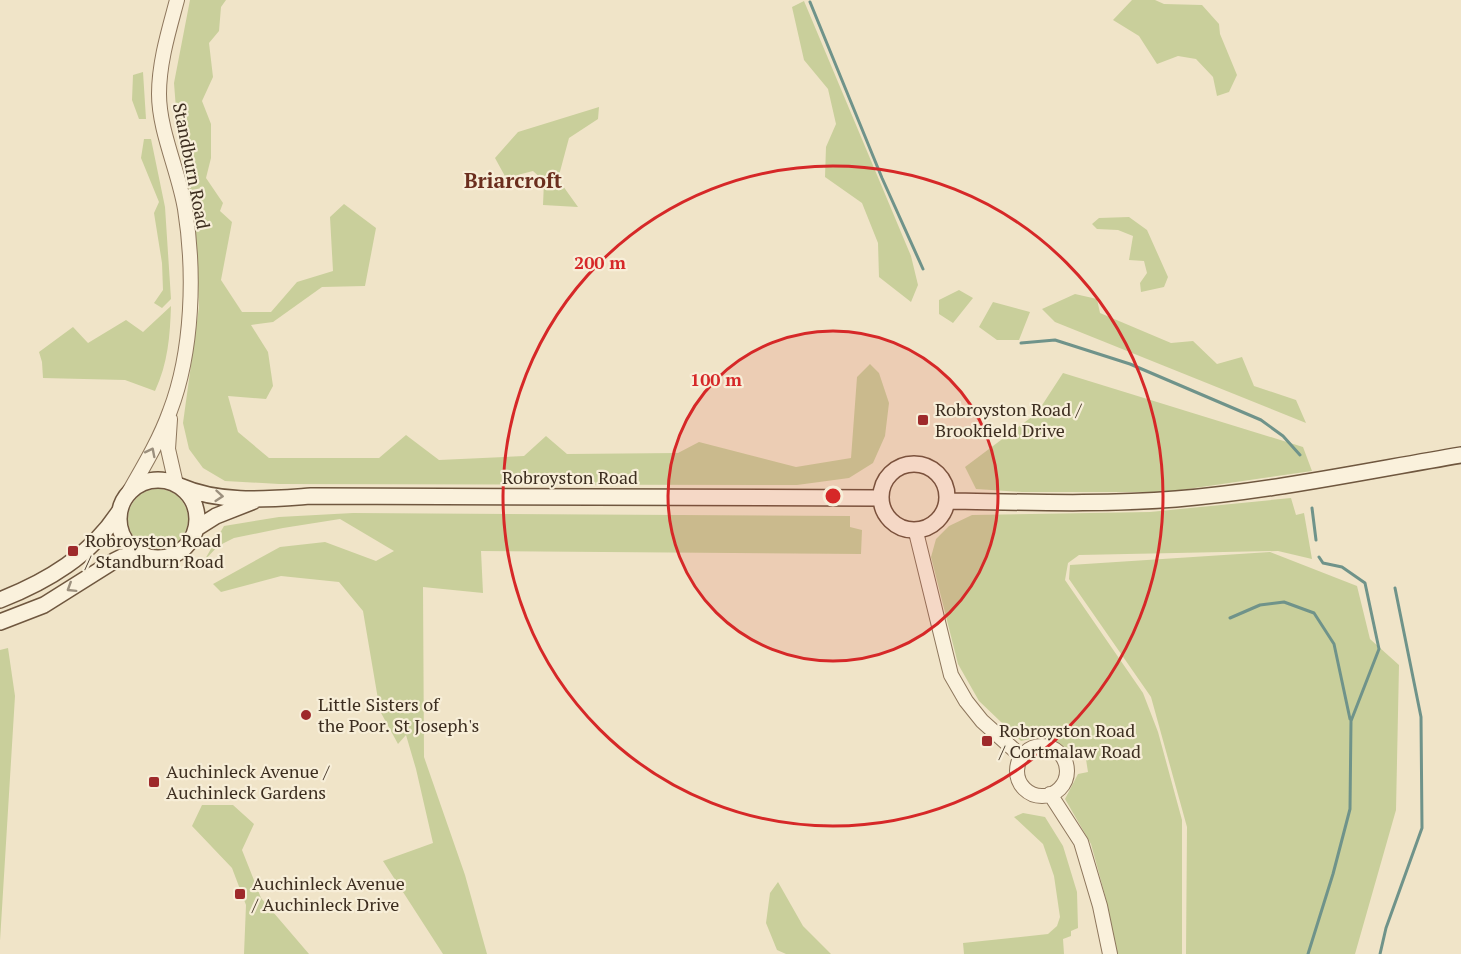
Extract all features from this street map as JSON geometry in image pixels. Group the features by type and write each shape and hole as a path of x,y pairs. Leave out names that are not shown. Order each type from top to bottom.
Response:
{"main road":[{"path":"948,501 1095,503 1176,499 1284,488 1461,455"},
{"path":"915,463 931,468 945,483 948,501 945,512 935,524 916,532 899,528 884,514 880,498 883,482 897,468 915,463"},
{"path":"0,600 50,577 83,554 101,536 129,492 139,484 154,479 163,479 178,485 194,500 197,508 197,528 186,547 172,556 161,558 141,554 122,557 44,605 0,622"},
{"name":"Robroyston Road","path":"178,485 207,495 260,499 311,496 880,498"},
{"name":"Robroyston Road","path":"197,528 216,516 260,499"},
{"path":"118,512 123,537 133,549 141,554"}],"street":[{"name":"Standburn Road","path":"177,0 164,47 159,94 185,209 190,270 189,323 183,365 171,411 168,449 178,485"},
{"name":"Standburn Road","path":"129,492 171,411"},
{"path":"916,532 951,675 966,701 982,721 1021,756"},
{"path":"1032,748 1054,749 1065,760 1065,780 1062,786 1050,794 1040,796 1032,794 1018,780 1017,770 1021,756 1032,748"},
{"path":"1050,794 1081,842 1100,906 1110,954"}],"green space":[{"path":"190,0 226,0 221,7 219,31 209,43 213,77 202,101 211,124 211,158 206,178 223,203 220,211 232,222 221,280 242,312 271,312 297,282 333,271 330,217 344,204 376,228 365,286 322,287 273,322 251,325 268,352 273,386 266,399 228,396 238,432 269,458 379,458 406,435 439,460 524,456 546,436 567,454 678,453 699,442 796,467 851,458 857,377 870,364 879,373 889,403 885,436 873,463 849,478 797,485 279,484 225,481 203,468 189,449 183,423 199,307 196,235 178,135 174,83"},
{"path":"1132,0 1202,5 1219,24 1220,34 1237,75 1229,92 1217,96 1213,77 1196,59 1178,56 1157,64 1139,36 1113,20"},
{"path":"804,1 911,256 918,285 911,302 879,277 878,243 862,203 825,177 826,147 836,124 828,89 804,60 792,7"},
{"path":"143,72 146,119 139,119 132,100 133,75"},
{"path":"599,107 598,119 569,138 558,179 578,207 543,205 544,181 533,171 506,178 495,158 518,132"},
{"path":"144,139 151,139 165,207 171,299 162,308 154,303 163,290 162,263 154,213 159,202 141,158"},
{"path":"1129,217 1147,230 1168,277 1164,287 1141,292 1140,283 1147,273 1144,261 1129,260 1133,236 1118,230 1097,229 1092,224 1099,218"},
{"path":"959,290 973,298 953,323 939,314 939,300"},
{"path":"1075,294 1097,299 1100,313 1171,343 1193,341 1217,364 1242,357 1254,386 1296,400 1306,423 1055,322 1042,309"},
{"path":"993,302 1030,312 1019,340 997,340 979,327"},
{"path":"171,306 168,349 155,391 125,380 43,378 39,352 73,327 88,343 126,320 143,332"},
{"path":"1063,373 1303,447 1312,471 1167,492 1022,492 976,489 965,467 1037,413"},
{"path":"158,489 179,498 188,519 179,540 158,549 137,540 128,519 137,498"},
{"path":"1291,498 1296,515 1304,513 1312,559 1278,551 1079,555 1068,563 1065,580 1143,693 1158,732 1182,820 1182,954 1116,954 1106,899 1091,844 1065,799 1078,774 1088,772 1085,753 1072,752 1044,736 1021,741 979,701 958,664 931,557 936,539 949,526 972,515 1150,512"},
{"path":"353,513 850,516 850,527 862,530 861,554 481,551 483,593 423,587 424,757 465,875 487,954 443,954 383,861 433,843 406,735 398,744 380,711 363,611 339,582 281,576 221,592 213,584 280,547 325,542 376,561 394,551 340,519 234,538 218,546 204,561 224,526 279,517"},
{"path":"1270,552 1357,586 1370,639 1399,665 1396,810 1355,954 1186,954 1187,827 1151,697 1069,579 1070,565"},
{"path":"8,648 15,696 0,941 0,650"},
{"path":"202,805 233,805 254,824 242,850 261,898 309,954 244,954 246,905 232,868 192,826"},
{"path":"1023,813 1045,817 1063,846 1077,892 1078,928 1071,931 1071,936 1063,939 1064,954 964,954 963,943 1048,934 1057,926 1060,917 1054,876 1043,844 1014,817"},
{"path":"778,882 803,926 831,954 786,954 777,950 766,923 770,893"}],"waterway":[{"path":"810,2 882,178 923,269"},
{"path":"1021,343 1055,340 1130,364 1261,420 1283,436 1300,455"},
{"path":"1312,508 1316,540"},
{"path":"1308,954 1350,809 1351,721 1379,649 1365,583 1342,567 1323,563 1319,557"},
{"path":"1380,954 1386,928 1422,828 1421,717 1395,588"},
{"path":"1230,618 1260,605 1284,602 1314,613 1334,644 1350,719"}],"place":[{"name":"Robroyston Road / Brookfield Drive","path":"923,420"},
{"name":"Robroyston Road / Standburn Road","path":"73,551"},
{"name":"Little Sisters of the Poor. St Joseph's","path":"306,715"},
{"name":"Robroyston Road / Cortmalaw Road","path":"987,741"},
{"name":"Auchinleck Avenue / Auchinleck Gardens","path":"154,782"},
{"name":"Auchinleck Avenue / Auchinleck Drive","path":"240,894"}],"district":[{"name":"Briarcroft","path":"513,181"}]}
